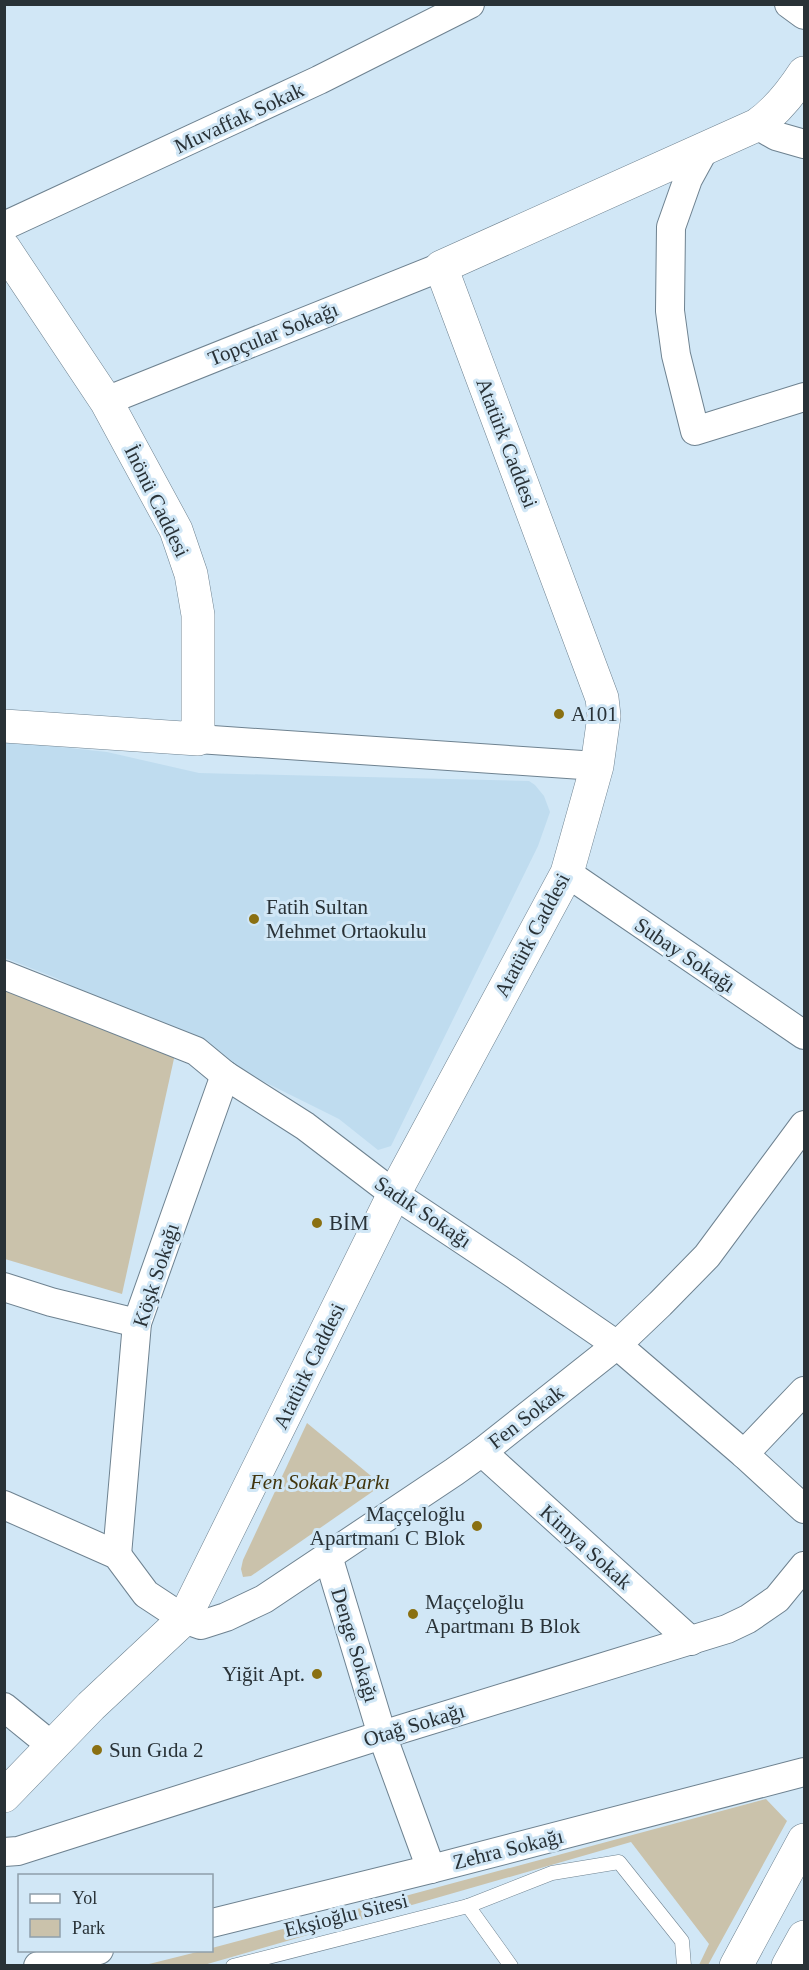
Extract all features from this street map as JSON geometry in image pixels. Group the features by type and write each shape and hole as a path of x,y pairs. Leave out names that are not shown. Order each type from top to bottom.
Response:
{"street":[{"name":"Muvaffak Sokak","path":"4,226 319,80 470,4"},
{"path":"789,4 804,15"},
{"path":"441,267 757,125 783,103 804,73"},
{"path":"757,125 776,136 804,144"},
{"path":"705,148 688,179 671,227 670,311 681,376 695,431 804,397"},
{"name":"İnönü Caddesi","path":"4,249 106,401 176,530 191,574 198,615 198,739"},
{"name":"Topçular Sokağı","path":"106,401 441,267"},
{"name":"Atatürk Caddesi","path":"4,1796 52,1746 184,1619 394,1194 567,873 597,766 604,716 602,698 441,267"},
{"path":"4,726 597,766"},
{"name":"Subay Sokağı","path":"567,873 804,1035"},
{"name":"Sadık Sokağı","path":"4,975 196,1051 225,1075 304,1126 394,1194 617,1345 804,1509"},
{"name":"Köşk Sokağı","path":"117,1555 137,1323 225,1075"},
{"name":"Fen Sokak","path":"184,1619 201,1625 226,1617 264,1599 482,1452 617,1345 707,1256 804,1125"},
{"path":"4,1287 51,1302 137,1323"},
{"path":"744,1454 804,1391"},
{"name":"Kimya Sokak","path":"482,1452 691,1641"},
{"path":"4,1505 117,1555 146,1594 184,1619"},
{"name":"Denge Sokağı","path":"328,1556 382,1735 431,1869"},
{"name":"Otağ Sokağı","path":"4,1852 18,1851 382,1735 727,1629 777,1599 804,1566"},
{"path":"4,1707 52,1746"},
{"name":"Zehra Sokağı","path":"213,1923 804,1772"},
{"path":"736,1965 804,1840"},
{"path":"788,1965 804,1937"},
{"path":"38,1965 91,1952"}],"lane":[{"name":"Ekşioğlu Sitesi","path":"233,1965 468,1906 552,1873 619,1862 681,1941 684,1965"},
{"path":"468,1906 512,1965"}],"shaded area":[{"name":"Fatih Sultan Mehmet Ortaokulu","path":"4,741 107,752 199,773 529,781 535,785 544,796 550,812 538,846 391,1146 378,1150 339,1119 56,978 5,958"}],"green space":[{"path":"4,988 175,1054 122,1294 5,1259"},
{"name":"Fen Sokak Parkı","path":"307,1423 382,1485 251,1576 243,1577 241,1569 243,1560"},
{"path":"766,1799 787,1821 708,1965 699,1965 709,1944 631,1842 204,1965 145,1965 197,1952 213,1952 213,1948"}],"place":[{"name":"A101","path":"559,714"},
{"name":"Fatih Sultan Mehmet Ortaokulu","path":"254,919"},
{"name":"BİM","path":"317,1223"},
{"name":"Maççeloğlu Apartmanı C Blok","path":"477,1526"},
{"name":"Maççeloğlu Apartmanı B Blok","path":"413,1614"},
{"name":"Yiğit Apt.","path":"317,1674"},
{"name":"Sun Gıda 2","path":"97,1750"}]}
